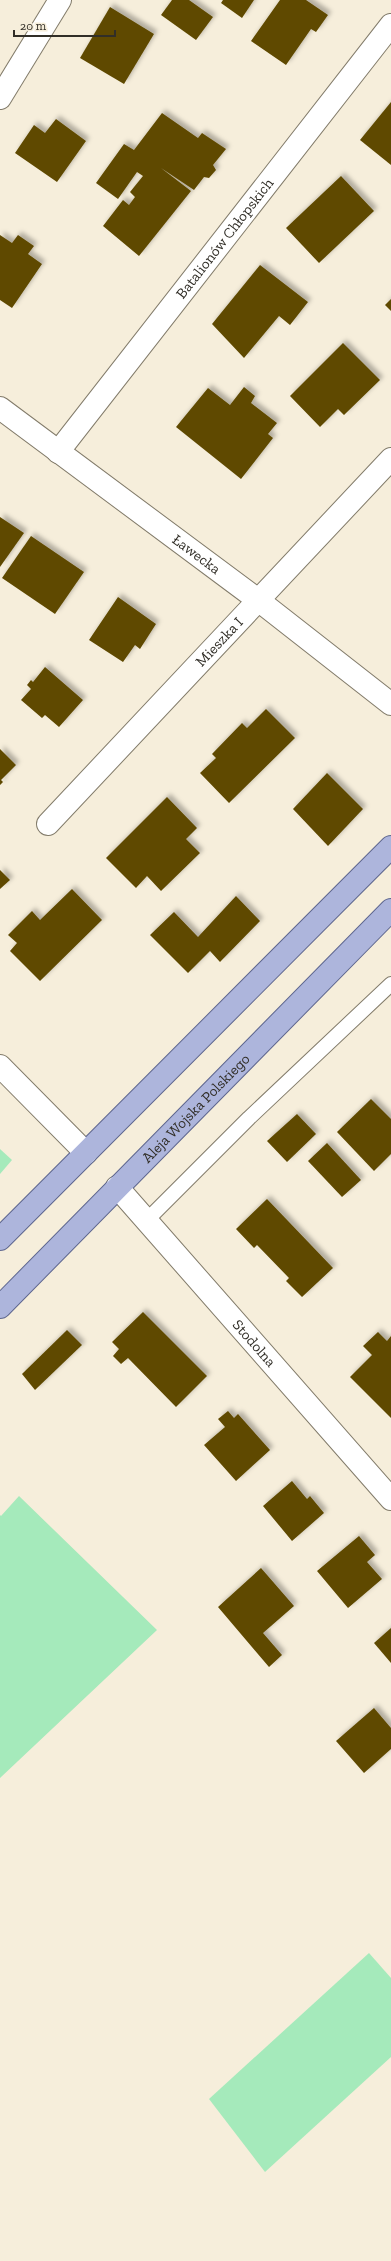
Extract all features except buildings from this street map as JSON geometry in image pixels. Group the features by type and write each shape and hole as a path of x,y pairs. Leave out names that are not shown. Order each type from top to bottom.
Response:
{"main road":[{"path":"0,1239 391,847"},
{"name":"Aleja Wojska Polskiego","path":"0,1307 391,910"}],"street":[{"path":"0,98 60,0"},
{"name":"Batalionów Chłopskich","path":"58,452 391,25"},
{"name":"Ławecka","path":"0,408 258,600 391,704"},
{"name":"Mieszka I","path":"48,824 391,459"},
{"path":"0,1066 86,1153"},
{"name":"Stodolna","path":"117,1187 391,1499"}],"lane":[{"path":"147,1220 248,1118 391,984"}],"green space":[{"path":"0,1149 12,1160 0,1174"},
{"path":"19,1496 157,1630 0,1778 0,1515 1,1516"},
{"path":"369,1953 391,1978 391,2057 265,2172 209,2099"}]}
